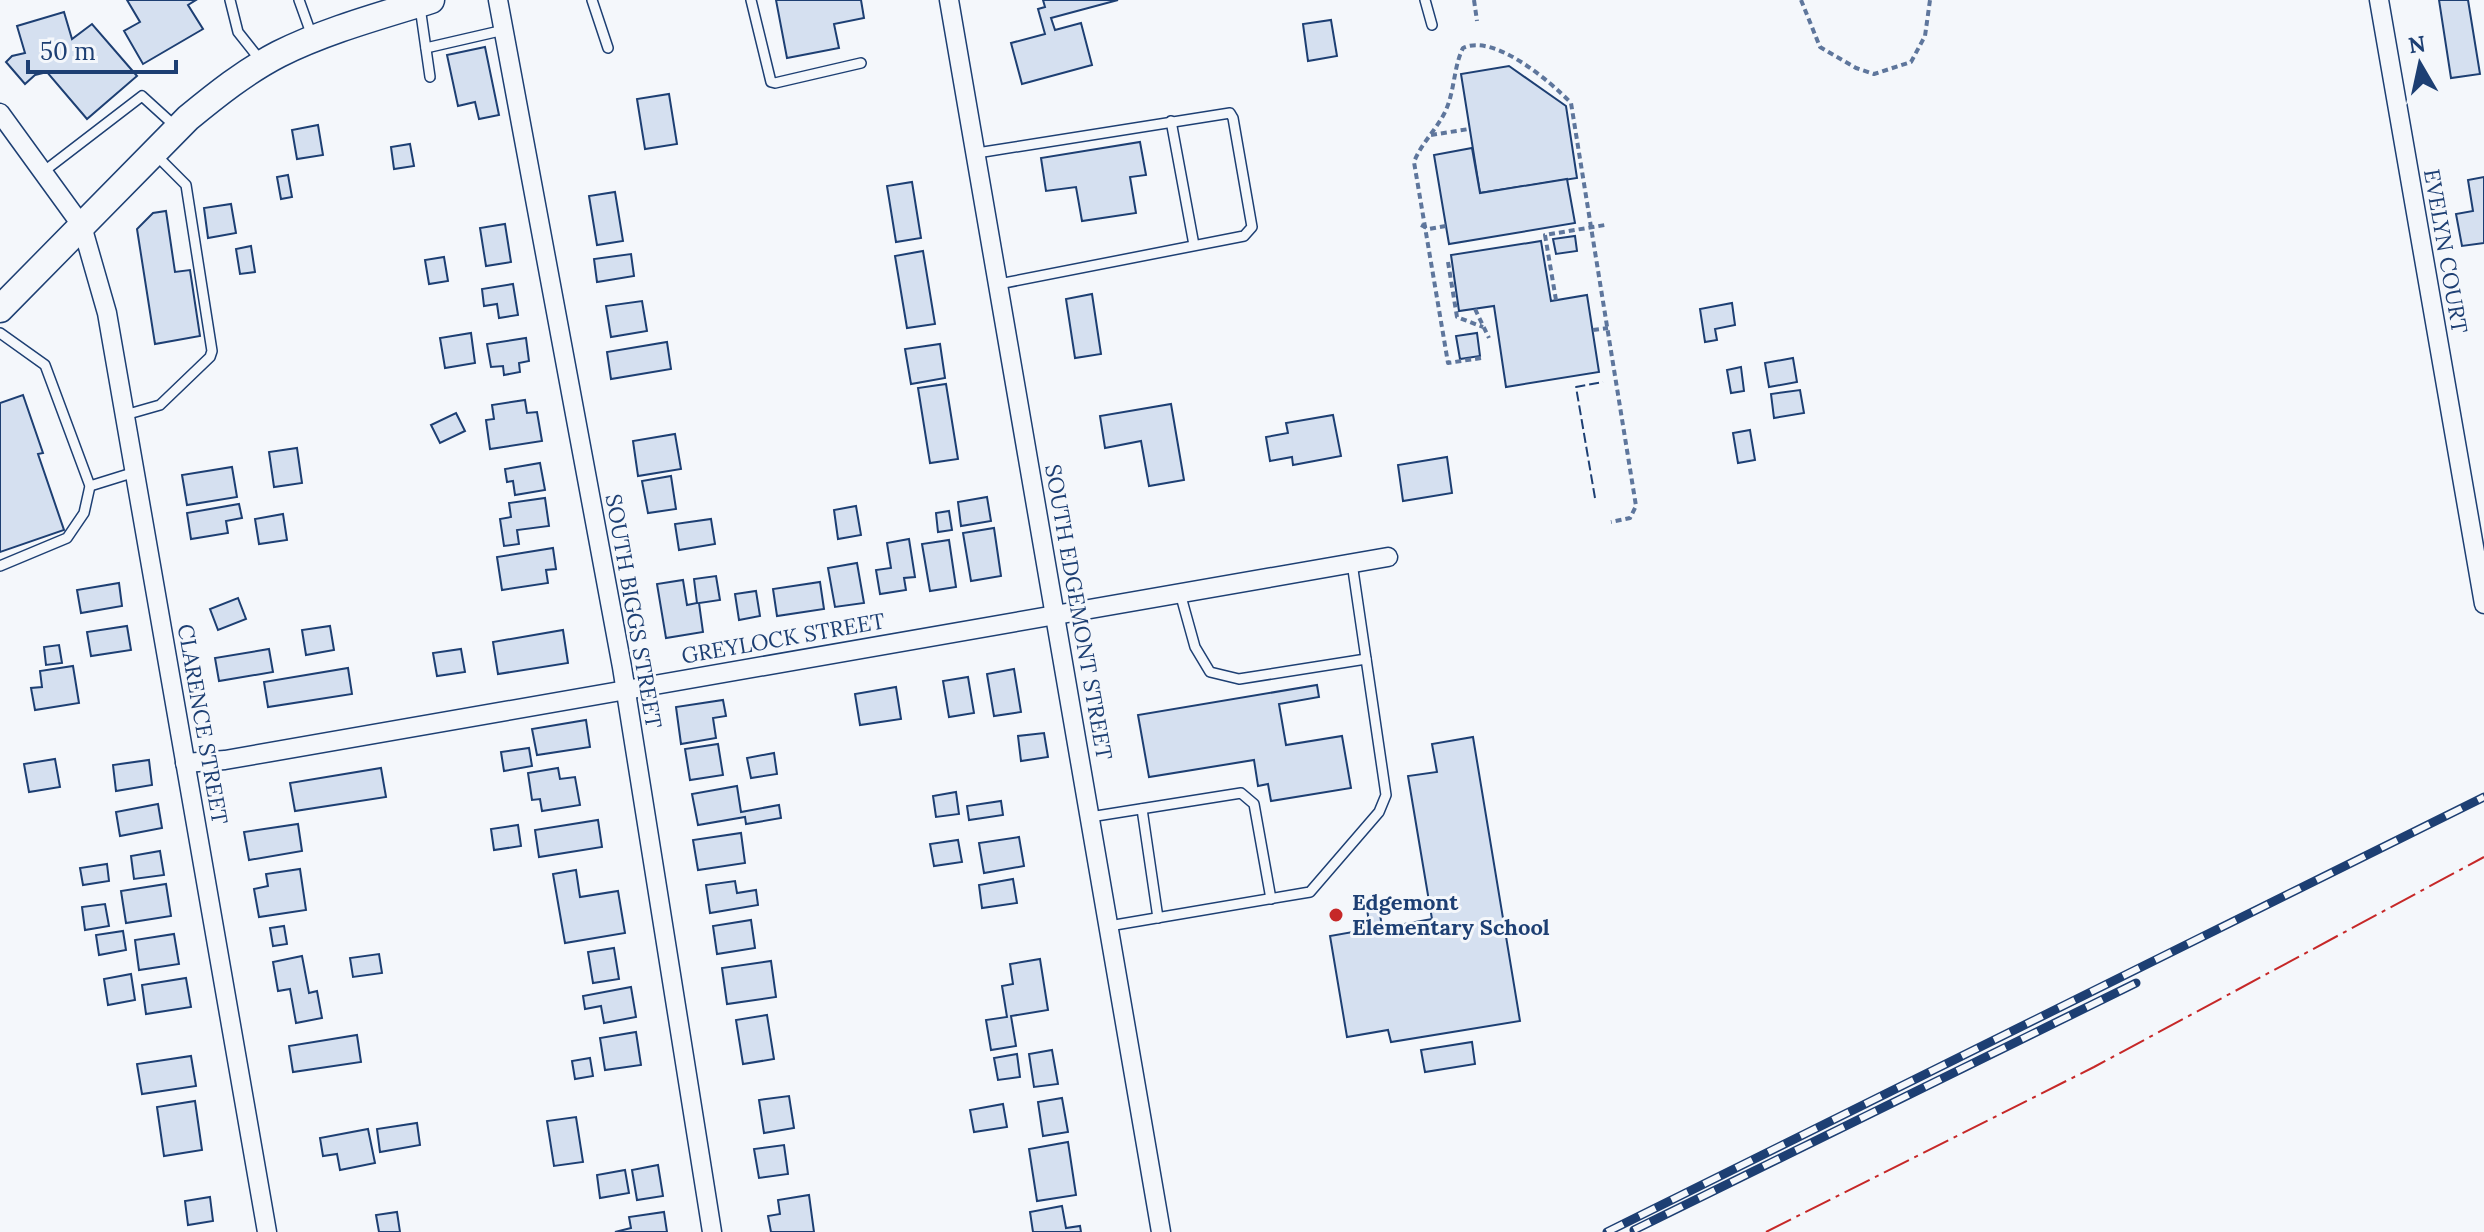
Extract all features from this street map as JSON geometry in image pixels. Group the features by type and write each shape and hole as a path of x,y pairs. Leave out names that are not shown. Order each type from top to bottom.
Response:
{"main road":[{"path":"0,309 178,128 214,96 263,64 313,39 426,2"}],"street":[{"name":"SOUTH BIGGS STREET","path":"498,0 616,635 712,1232"},
{"name":"SOUTH EDGEMONT STREET","path":"949,0 1161,1232"},
{"name":"EVELYN COURT","path":"2379,0 2484,604"},
{"name":"CLARENCE STREET","path":"0,113 82,226 107,313 267,1232"},
{"name":"GREYLOCK STREET","path":"185,763 225,760 1388,557"}],"lane":[{"path":"230,0 238,32 263,64"},
{"path":"299,0 313,39"},
{"path":"592,0 608,48"},
{"path":"751,0 771,82 861,63"},
{"path":"1425,0 1432,25"},
{"path":"426,2 426,48 430,77"},
{"path":"426,48 504,30"},
{"path":"43,172 142,96 178,128"},
{"path":"977,153 1230,113 1252,227 1244,236 999,284"},
{"path":"1171,121 1194,245"},
{"path":"125,415 160,405 210,357 212,351 186,185 153,153"},
{"path":"0,333 45,365 90,486 84,513 67,538 0,566"},
{"path":"90,486 135,472"},
{"path":"1109,926 1310,892 1379,812 1386,795 1352,563"},
{"path":"1180,593 1195,647 1210,672 1239,679 1366,659"},
{"path":"1090,817 1241,793 1254,804 1271,899"},
{"path":"1142,809 1158,918"}],"path":[{"path":"1474,0 1477,21"},
{"path":"1801,0 1820,47 1856,68 1874,74 1911,62 1925,36 1930,0"},
{"path":"1481,358 1448,363 1414,162 1449,100 1463,48 1475,44 1494,48 1520,61 1557,88 1571,103 1636,506 1630,518 1611,522"},
{"path":"1431,135 1469,129"},
{"path":"1556,300 1545,235 1605,225"},
{"path":"1423,226 1429,229 1446,226"},
{"path":"1448,262 1457,317 1483,327"},
{"path":"1475,309 1489,338"},
{"path":"1593,330 1608,328"}],"building":[{"path":"127,0 196,0 188,5 203,29 143,64 124,31 140,22"},
{"path":"776,0 861,0 864,18 834,24 839,48 787,58"},
{"path":"1043,0 1118,0 1051,18 1055,30 1081,23 1092,65 1022,84 1011,43 1045,34 1038,9 1045,7"},
{"path":"2439,0 2468,0 2480,74 2451,78"},
{"path":"64,12 72,39 92,24 137,76 87,119 47,72 35,75 25,84 6,62 12,56 25,53 17,26"},
{"path":"1331,20 1337,56 1308,61 1303,24"},
{"path":"485,47 499,115 479,119 475,102 458,106 447,55"},
{"path":"1509,66 1566,106 1577,178 1480,193 1461,74"},
{"path":"669,94 677,144 645,149 637,99"},
{"path":"318,125 323,155 297,159 292,130"},
{"path":"1140,142 1146,175 1130,177 1136,213 1082,221 1076,187 1046,191 1041,158"},
{"path":"410,144 414,166 394,169 391,147"},
{"path":"1472,148 1480,193 1567,179 1575,223 1449,244 1434,155"},
{"path":"288,175 292,197 281,199 277,177"},
{"path":"2484,177 2484,243 2462,246 2456,214 2473,211 2468,180"},
{"path":"912,182 921,238 896,242 887,186"},
{"path":"615,192 623,241 597,245 589,196"},
{"path":"231,204 236,233 208,238 204,208"},
{"path":"166,211 175,272 190,270 200,336 155,344 137,229 153,213"},
{"path":"505,224 511,262 486,266 480,228"},
{"path":"1575,236 1577,251 1556,254 1553,239"},
{"path":"1541,241 1551,301 1587,295 1599,372 1506,387 1494,306 1459,311 1451,255"},
{"path":"251,246 255,272 240,274 236,249"},
{"path":"923,251 935,324 907,328 895,256"},
{"path":"631,254 634,276 597,282 594,259"},
{"path":"444,257 448,281 429,284 425,260"},
{"path":"513,284 518,315 499,318 497,304 484,306 482,289"},
{"path":"1092,294 1101,354 1075,358 1066,299"},
{"path":"642,301 647,331 611,337 606,306"},
{"path":"1732,303 1735,325 1715,329 1717,340 1705,342 1700,309"},
{"path":"471,333 475,363 445,368 440,338"},
{"path":"1477,333 1480,356 1460,359 1456,336"},
{"path":"526,338 529,361 519,363 520,372 504,375 503,366 491,367 487,344"},
{"path":"667,342 671,369 611,379 607,352"},
{"path":"940,344 945,378 911,384 905,349"},
{"path":"1793,358 1797,382 1769,387 1765,363"},
{"path":"1741,367 1744,391 1731,393 1727,370"},
{"path":"946,384 958,459 930,463 918,388"},
{"path":"1800,390 1804,413 1774,418 1771,394"},
{"path":"23,395 43,453 38,454 64,530 0,552 0,403"},
{"path":"525,400 527,413 537,412 542,441 490,449 486,420 494,419 492,405"},
{"path":"1171,404 1184,480 1149,486 1141,441 1105,448 1100,416"},
{"path":"456,413 465,431 440,443 431,425"},
{"path":"1333,415 1341,456 1293,465 1292,457 1270,461 1266,437 1288,433 1286,423"},
{"path":"1750,430 1755,460 1738,463 1733,433"},
{"path":"675,434 681,469 638,476 633,441"},
{"path":"297,448 302,483 274,487 269,452"},
{"path":"1447,457 1452,493 1403,501 1398,465"},
{"path":"540,463 545,490 515,495 513,481 507,482 505,469"},
{"path":"232,467 237,497 187,505 182,475"},
{"path":"671,476 676,509 648,513 642,481"},
{"path":"987,497 991,521 961,526 958,502"},
{"path":"545,498 549,526 517,530 519,544 504,546 500,519 511,517 509,503"},
{"path":"239,504 242,518 226,521 228,533 191,539 187,513"},
{"path":"856,506 861,535 838,539 834,510"},
{"path":"949,511 952,530 938,532 936,513"},
{"path":"283,514 287,540 259,544 255,519"},
{"path":"711,519 715,544 679,550 675,524"},
{"path":"994,528 1001,576 971,581 963,533"},
{"path":"909,539 915,577 904,578 906,590 880,594 876,570 891,568 887,543"},
{"path":"949,540 956,587 930,591 922,544"},
{"path":"553,548 556,569 546,570 548,583 502,590 497,557"},
{"path":"857,563 864,603 835,607 828,568"},
{"path":"716,576 720,600 699,603 703,632 666,638 657,584 683,580 687,605 697,603 694,579"},
{"path":"820,582 824,609 777,616 773,589"},
{"path":"119,583 122,606 81,613 77,590"},
{"path":"756,591 760,616 739,620 735,594"},
{"path":"238,598 246,619 218,630 210,609"},
{"path":"127,626 131,650 91,656 87,632"},
{"path":"330,626 334,650 306,655 302,630"},
{"path":"563,630 568,663 498,674 493,642"},
{"path":"59,645 62,663 46,665 44,647"},
{"path":"269,649 273,672 219,681 215,658"},
{"path":"461,649 465,672 437,676 433,653"},
{"path":"73,666 79,703 35,710 31,688 42,687 40,671"},
{"path":"348,668 352,694 268,707 264,682"},
{"path":"1014,669 1021,712 994,716 987,674"},
{"path":"968,677 974,713 949,717 943,681"},
{"path":"1317,685 1319,697 1279,704 1286,745 1342,736 1351,788 1271,801 1268,784 1258,786 1254,760 1149,777 1138,715"},
{"path":"896,687 901,719 860,725 855,694"},
{"path":"723,700 726,716 713,718 716,738 681,744 676,707"},
{"path":"586,720 590,747 537,755 532,729"},
{"path":"1044,733 1048,757 1021,761 1018,736"},
{"path":"1473,737 1520,1021 1391,1042 1388,1030 1347,1037 1330,936 1370,929 1367,909 1379,907 1382,928 1432,919 1408,776 1437,772 1432,744"},
{"path":"718,744 723,775 690,780 685,749"},
{"path":"529,748 532,766 504,771 501,752"},
{"path":"774,753 777,774 751,778 747,758"},
{"path":"55,759 60,787 29,792 24,764"},
{"path":"149,760 152,785 116,791 113,765"},
{"path":"381,768 386,797 295,811 290,783"},
{"path":"558,768 560,779 575,777 580,805 542,811 540,799 532,800 528,773"},
{"path":"737,786 741,812 779,805 781,818 746,824 745,817 698,825 692,794"},
{"path":"956,792 959,814 936,817 933,796"},
{"path":"1001,801 1003,815 969,820 967,806"},
{"path":"158,804 162,828 120,836 116,812"},
{"path":"598,820 602,847 539,857 535,830"},
{"path":"298,824 302,851 249,860 244,832"},
{"path":"518,825 521,846 494,850 491,829"},
{"path":"741,833 745,863 698,870 693,840"},
{"path":"1019,837 1024,866 984,873 979,843"},
{"path":"958,840 962,862 934,866 930,844"},
{"path":"160,851 164,875 134,879 131,856"},
{"path":"107,864 109,881 83,885 80,868"},
{"path":"300,869 306,910 259,917 254,889 268,886 266,874"},
{"path":"576,870 580,897 618,891 625,933 565,943 553,874"},
{"path":"1013,879 1017,903 982,908 979,885"},
{"path":"735,881 737,893 756,890 758,905 710,913 706,885"},
{"path":"166,884 171,916 126,923 121,891"},
{"path":"105,904 109,926 85,930 82,907"},
{"path":"751,920 755,948 717,954 713,926"},
{"path":"284,926 287,944 273,946 270,928"},
{"path":"123,931 126,950 99,955 96,935"},
{"path":"174,934 179,964 139,970 135,940"},
{"path":"614,948 619,979 593,983 588,952"},
{"path":"379,954 382,973 353,977 350,958"},
{"path":"302,956 309,993 317,991 322,1018 296,1023 290,989 278,991 273,962"},
{"path":"1040,959 1048,1010 1011,1016 1016,1046 991,1050 986,1020 1007,1017 1002,986 1013,984 1010,964"},
{"path":"771,961 776,997 727,1004 722,968"},
{"path":"131,974 135,1000 108,1005 104,979"},
{"path":"186,978 191,1007 146,1014 142,985"},
{"path":"631,987 636,1017 604,1023 601,1006 585,1009 583,996"},
{"path":"767,1015 774,1059 743,1064 736,1020"},
{"path":"636,1032 641,1065 605,1070 600,1038"},
{"path":"357,1035 361,1062 293,1072 289,1046"},
{"path":"1472,1042 1475,1064 1425,1072 1421,1050"},
{"path":"1052,1050 1058,1084 1034,1087 1029,1054"},
{"path":"1017,1054 1020,1077 998,1080 994,1058"},
{"path":"191,1056 196,1086 142,1094 137,1064"},
{"path":"590,1058 593,1076 575,1079 572,1061"},
{"path":"789,1096 794,1128 764,1133 759,1100"},
{"path":"1062,1098 1068,1132 1043,1136 1038,1102"},
{"path":"195,1101 202,1150 164,1156 157,1107"},
{"path":"1003,1104 1007,1127 974,1132 970,1110"},
{"path":"576,1117 583,1162 554,1166 547,1121"},
{"path":"417,1123 420,1145 380,1152 377,1129"},
{"path":"368,1129 375,1163 340,1170 337,1154 323,1156 320,1138"},
{"path":"1068,1142 1076,1195 1037,1201 1029,1149"},
{"path":"784,1145 788,1174 759,1178 754,1149"},
{"path":"658,1165 663,1196 637,1200 632,1170"},
{"path":"625,1170 629,1193 600,1198 597,1175"},
{"path":"809,1195 814,1232 771,1232 768,1216 780,1214 778,1200"},
{"path":"210,1197 213,1221 188,1225 185,1201"},
{"path":"1062,1206 1066,1228 1080,1226 1081,1232 1033,1232 1030,1212"},
{"path":"397,1212 400,1232 379,1232 376,1215"},
{"path":"664,1212 667,1232 615,1232 631,1228 629,1217"}],"railway":[{"path":"1607,1232 2484,797"},
{"path":"1634,1230 2136,983"}],"fence":[{"path":"1595,498 1576,387 1603,382"}],"power":[{"path":"1766,1232 2094,1067 2484,857"}],"place":[{"name":"Edgemont Elementary School","path":"1336,915"}]}
